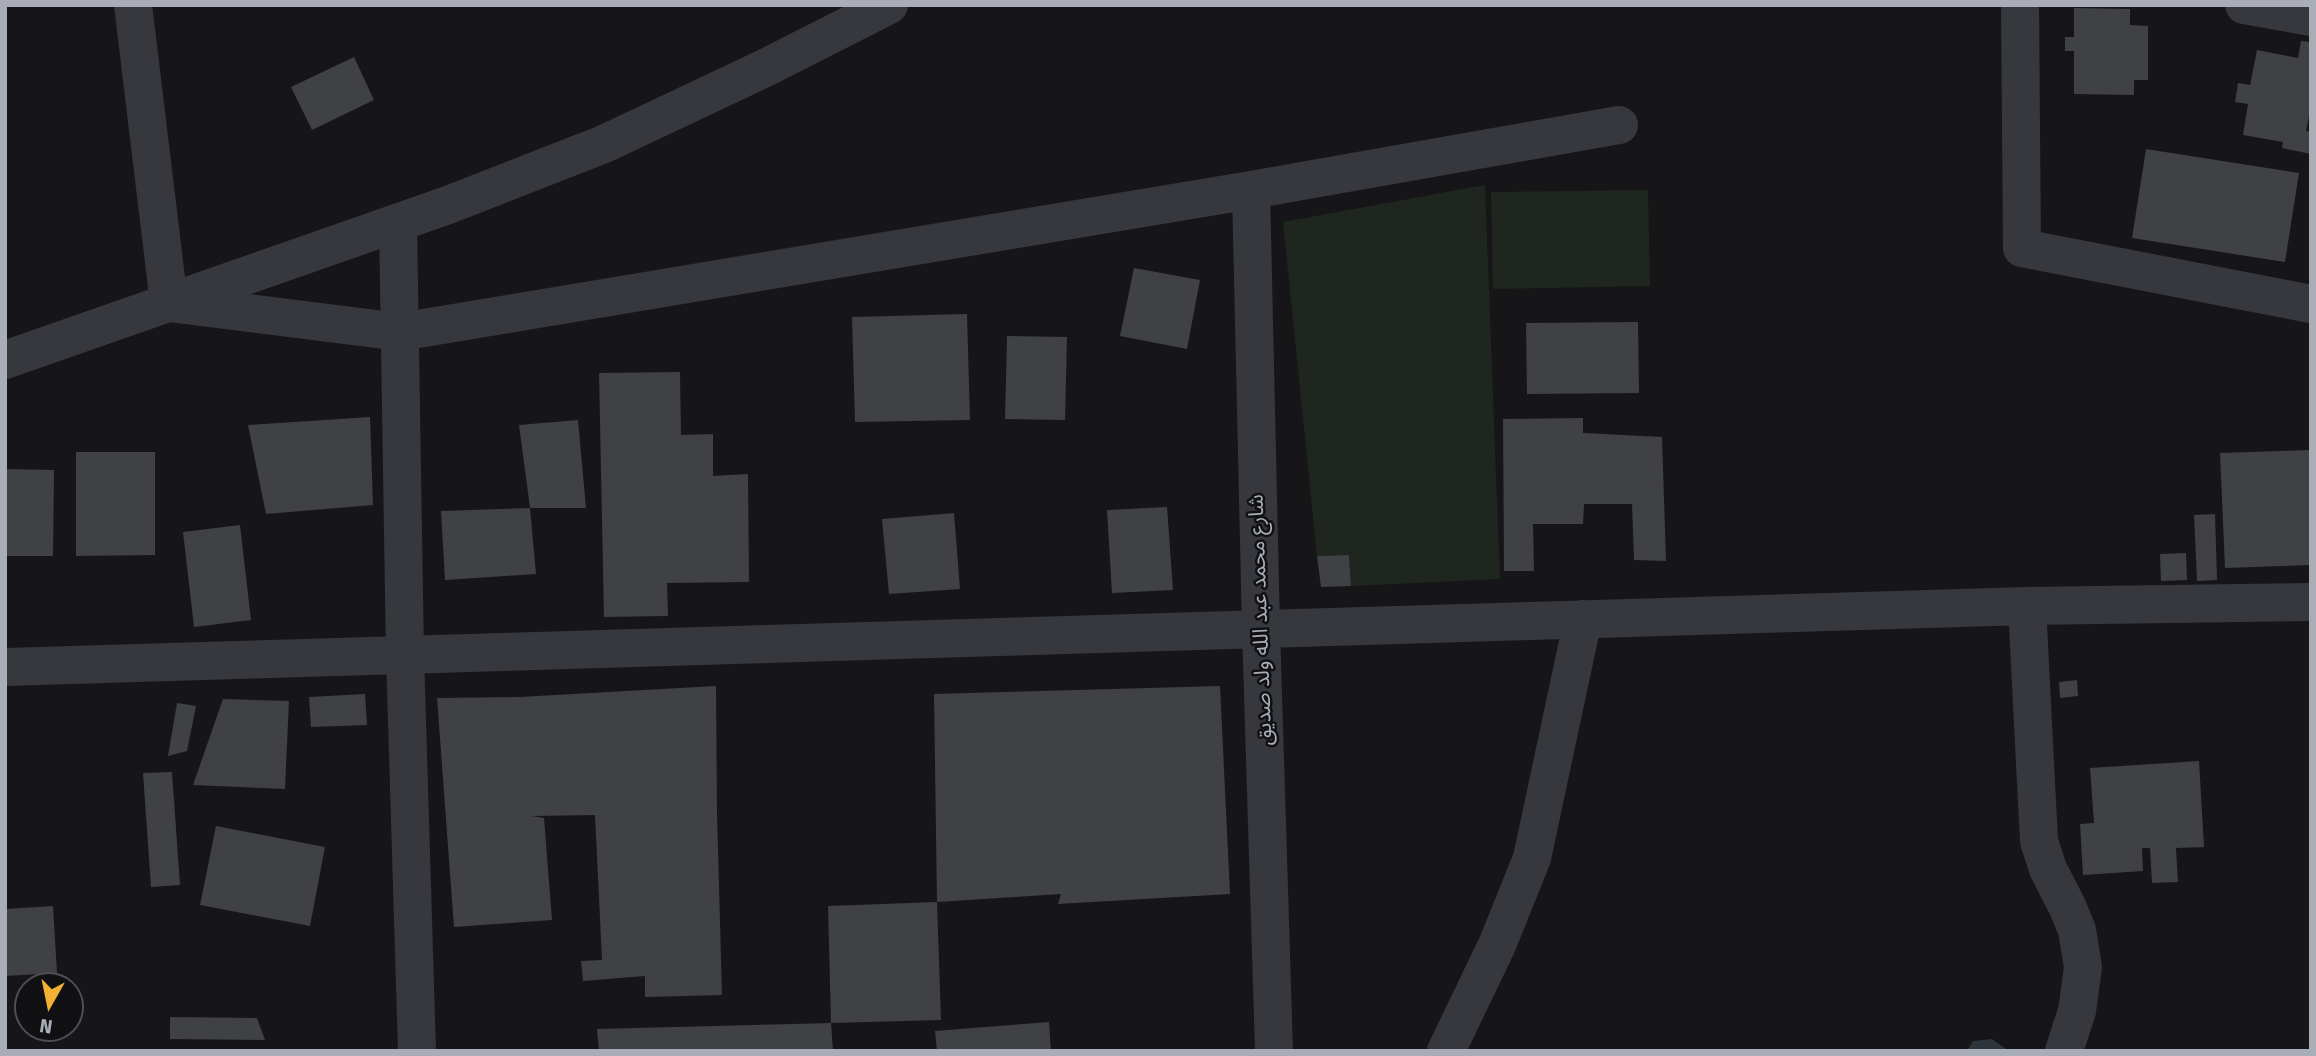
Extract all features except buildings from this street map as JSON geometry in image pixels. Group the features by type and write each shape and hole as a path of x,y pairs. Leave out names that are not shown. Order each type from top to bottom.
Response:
{"street":[{"path":"133,5 169,303"},
{"path":"5,360 398,222 604,144 765,68 889,5"},
{"path":"2020,5 2022,248 2311,304"},
{"path":"2244,5 2311,17"},
{"path":"169,303 400,332 1251,190 1619,125"},
{"name":"شارع محمد عبد الله ولد صديق","path":"1251,190 1274,1051"},
{"path":"398,222 405,655 417,1051"},
{"path":"5,667 2027,606 2311,602"},
{"path":"2027,606 2039,841 2048,869 2077,930 2083,967 2077,1011 2064,1051"},
{"path":"1446,1051 1497,945 1532,858 1583,619"}],"shaded area":[{"path":"1485,185 1500,579 1351,586 1349,555 1317,556 1283,222"},
{"path":"1648,190 1650,286 1493,289 1491,192"},
{"path":"1992,1039 2009,1051 1967,1051 1973,1041"}]}
